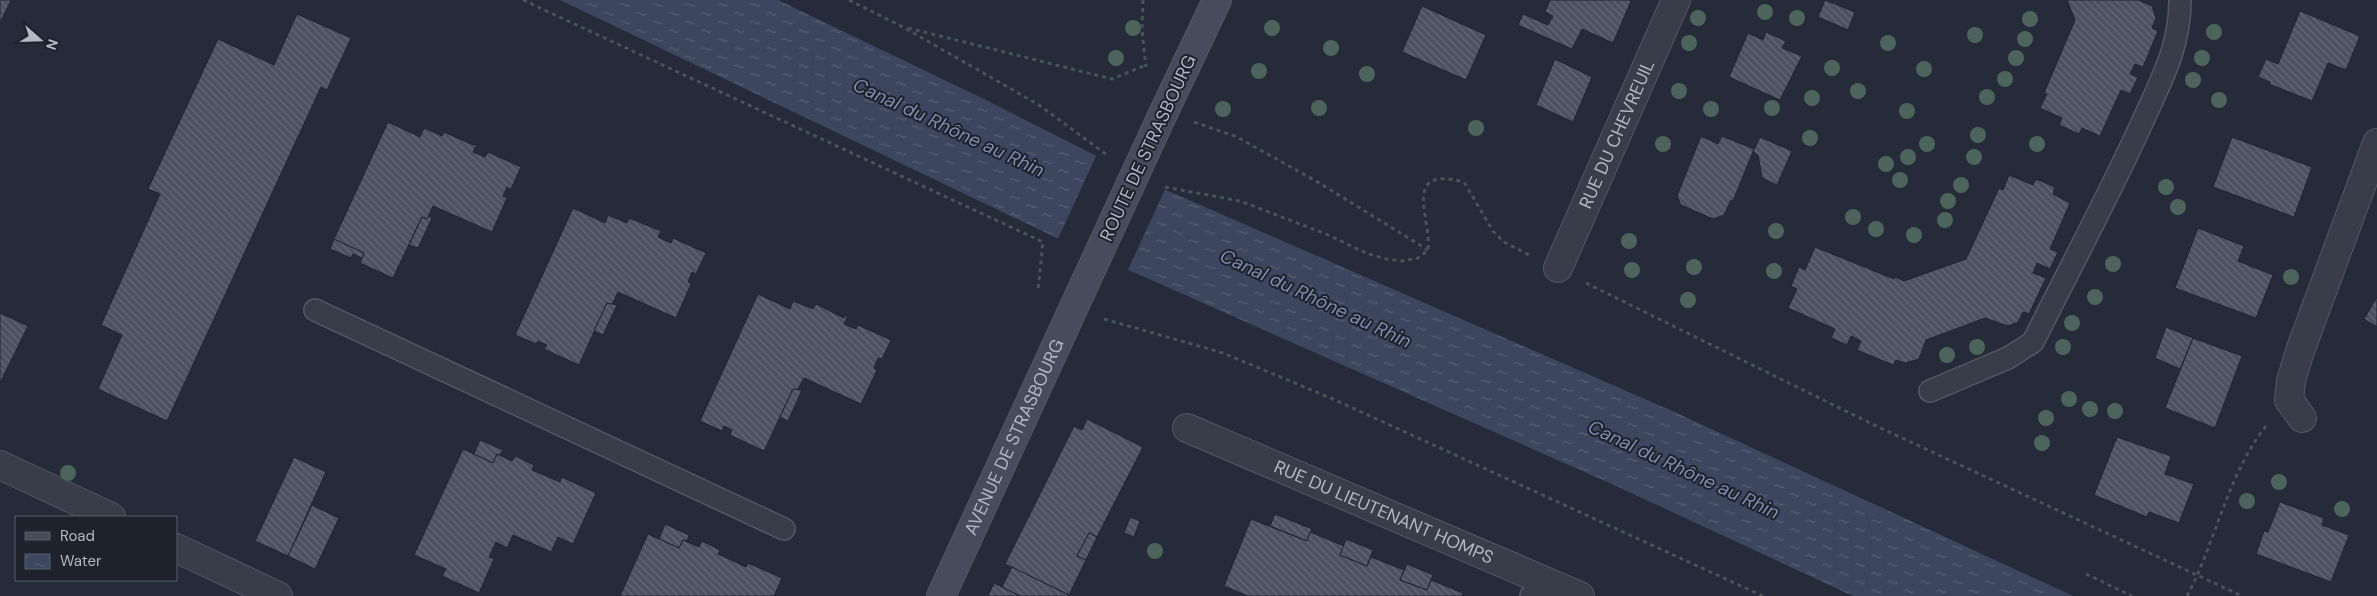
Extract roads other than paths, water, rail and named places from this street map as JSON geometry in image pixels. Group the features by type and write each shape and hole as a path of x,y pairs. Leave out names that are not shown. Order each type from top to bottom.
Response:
{"main road":[{"name":"ROUTE DE STRASBOURG","path":"1079,296 1217,0"},
{"name":"AVENUE DE STRASBOURG","path":"946,590 1079,296"}],"street":[{"name":"RUE DU CHEVREUIL","path":"1558,268 1676,0"},
{"path":"2295,409 2291,381 2300,351 2377,142"},
{"name":"RUE DU LIEUTENANT HOMPS","path":"1187,428 1538,588 1580,596"},
{"path":"0,465 109,516"},
{"path":"178,549 278,596"}],"lane":[{"path":"1930,391 2008,358 2033,342 2114,185 2174,50 2180,25 2180,0"},
{"path":"315,310 784,529"}],"water":[{"name":"Canal du Rhône au Rhin","path":"560,0 778,0 986,100 1150,183 1679,414 2073,596 1853,596 1614,485 1063,241"}]}
